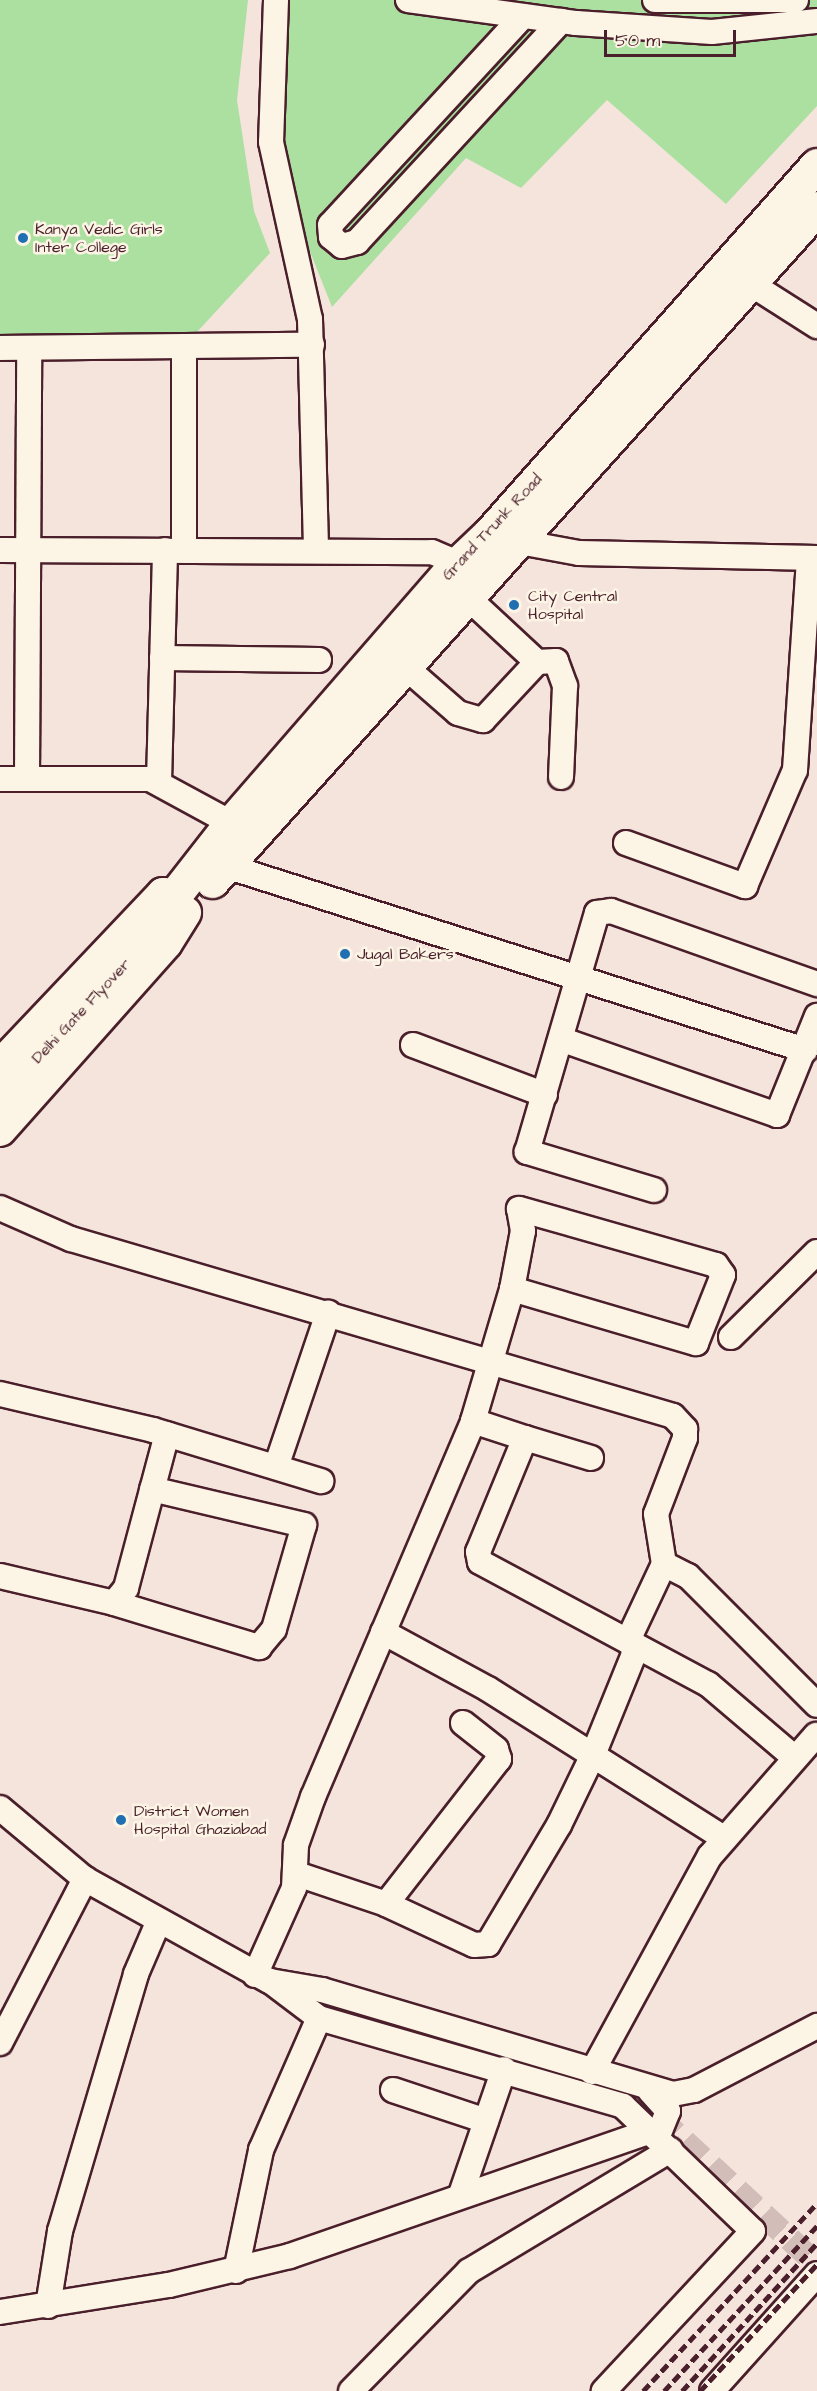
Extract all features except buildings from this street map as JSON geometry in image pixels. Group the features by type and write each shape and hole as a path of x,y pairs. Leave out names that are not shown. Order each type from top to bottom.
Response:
{"highway":[{"name":"Grand Trunk Road","path":"173,910 226,866 403,665 434,633 459,583 490,533 817,165"},
{"name":"Grand Trunk Road","path":"173,910 231,823 459,583 514,541 817,208"},
{"name":"Delhi Gate Flyover","path":"0,1099 173,910"}],"main road":[{"path":"0,1066 163,894 173,910 166,943 0,1130"}],"street":[{"path":"276,0 271,142 312,345 316,551"},
{"path":"408,0 561,21 712,32 817,21"},
{"path":"655,0 795,0"},
{"path":"523,16 330,225 331,237 342,246 357,242 561,21"},
{"path":"748,282 817,326"},
{"path":"0,348 312,345"},
{"path":"159,782 162,658 174,550 184,346"},
{"path":"27,779 26,549 29,348"},
{"path":"514,541 579,553 813,558 795,770 745,886 626,843"},
{"path":"0,550 432,552 451,560 459,583 537,662"},
{"path":"162,658 319,660"},
{"path":"403,665 458,713 483,720 537,662 556,661 562,672 561,777"},
{"path":"0,779 159,782 209,815 231,823"},
{"path":"226,866 582,977 805,1050"},
{"path":"654,1190 527,1152 582,977 594,919 603,909 817,984"},
{"path":"563,1040 777,1115 817,1016"},
{"path":"413,1046 545,1095"},
{"path":"0,1208 61,1235 493,1359 680,1420 684,1438 656,1514 664,1564 631,1635 634,1654 593,1755 560,1825 488,1944 474,1945 386,1904 297,1874"},
{"path":"262,1978 297,1874 299,1835 474,1421 512,1289 523,1231 519,1209 716,1265 723,1275 696,1343 512,1289"},
{"path":"731,1337 817,1252"},
{"path":"276,1467 328,1313"},
{"path":"0,1394 167,1434 321,1481"},
{"path":"474,1421 591,1458"},
{"path":"114,1603 126,1588 167,1434"},
{"path":"525,1438 478,1552 480,1562 708,1684 795,1758"},
{"path":"0,1576 114,1603 259,1647 274,1629 304,1525 152,1490"},
{"path":"664,1564 688,1576 817,1706"},
{"path":"383,1632 488,1689 725,1839"},
{"path":"386,1904 499,1759 496,1749 463,1723"},
{"path":"592,2072 700,1873 725,1839 816,1735"},
{"path":"0,1808 85,1879 158,1923 262,1978 319,2018 613,2101 659,2134"},
{"path":"0,2043 85,1879"},
{"path":"48,2306 60,2231 136,1974 158,1923"},
{"path":"262,1978 322,1990 650,2091 694,2090 817,2026"},
{"path":"262,1978 402,2030 621,2090 659,2134 753,2231 604,2391"},
{"path":"236,2271 261,2150 319,2018"},
{"path":"461,2194 504,2069"},
{"path":"393,2090 486,2121"},
{"path":"351,2391 469,2271 659,2134 668,2111 650,2091"},
{"path":"0,2312 48,2306 236,2271 352,2237 461,2194 659,2134"},
{"path":"712,2391 816,2278"}],"green space":[{"path":"0,0 248,0 237,100 254,211 270,253 184,346 0,348"},
{"path":"289,0 817,0 817,106 726,204 607,100 521,188 466,158 332,307 301,229 282,147"}],"tunnel":[{"path":"658,2117 817,2264"}],"railway":[{"path":"643,2391 817,2203"},
{"path":"664,2391 817,2226"},
{"path":"682,2391 817,2243"},
{"path":"700,2391 817,2264"}],"place":[{"name":"Kanya Vedic Girls Inter College","path":"23,238"},
{"name":"City Central Hospital","path":"514,605"},
{"name":"Jugal Bakers","path":"345,954"},
{"name":"District Women Hospital Ghaziabad","path":"121,1820"}]}
